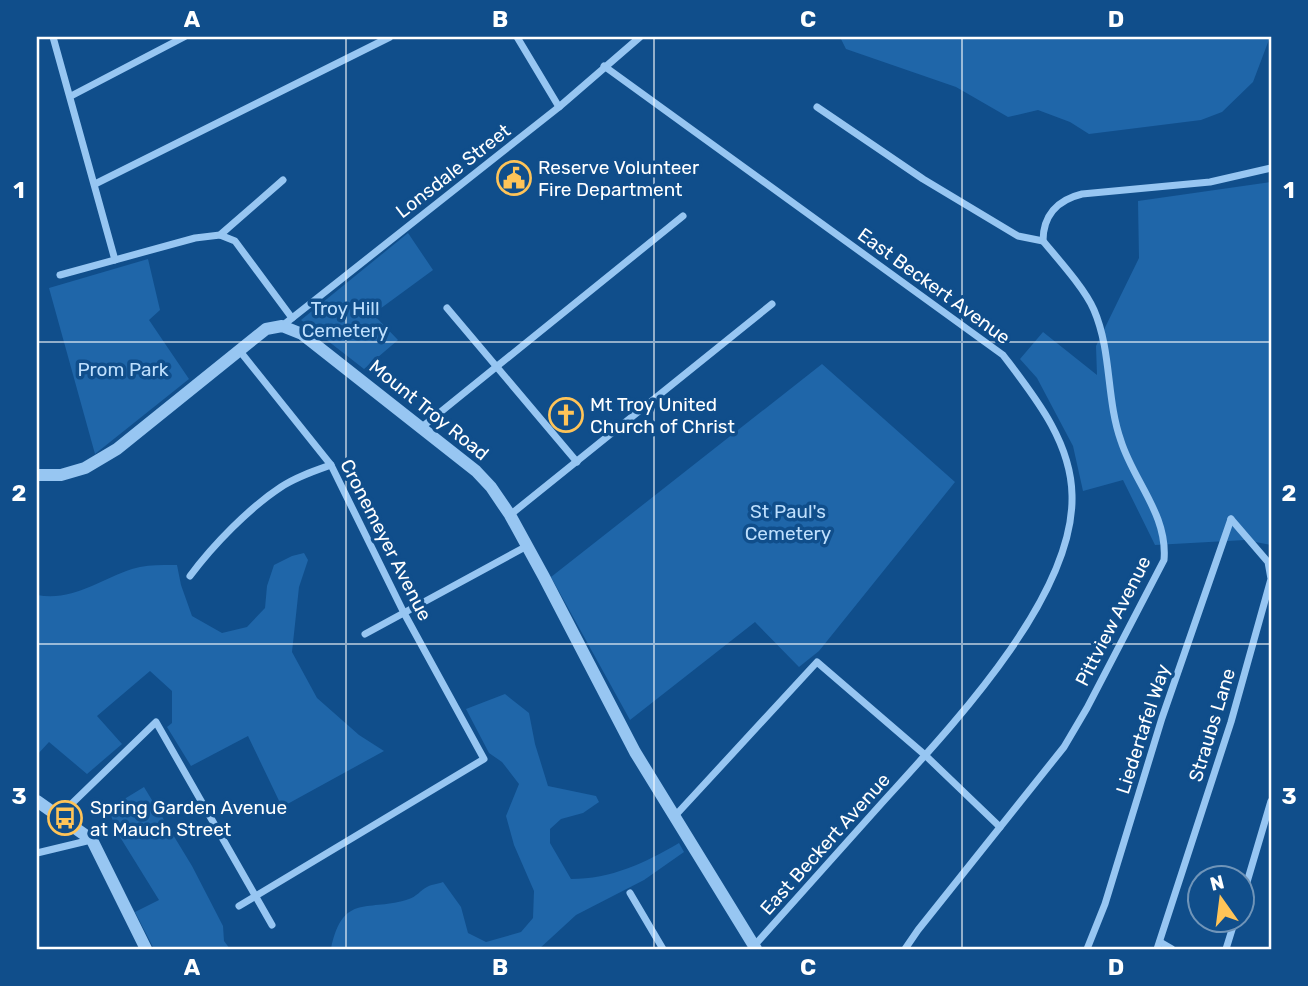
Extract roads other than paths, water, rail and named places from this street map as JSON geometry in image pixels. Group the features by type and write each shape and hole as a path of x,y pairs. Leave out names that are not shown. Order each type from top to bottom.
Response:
{"street":[{"path":"53,37 115,260"},
{"path":"71,96 184,37"},
{"path":"95,184 390,37"},
{"path":"517,37 559,107"},
{"name":"Lonsdale Street","path":"287,322 559,107 640,37"},
{"name":"East Beckert Avenue","path":"604,66 1003,355 1033,394 1061,444 1069,468 1071,523 1065,549 1045,594 1001,664 925,755 755,948"},
{"path":"817,107 923,179 1017,236 1043,242 1045,220 1051,211 1070,197 1210,182 1271,168"},
{"path":"220,235 283,180"},
{"path":"422,427 682,216"},
{"path":"37,475 61,475 85,468 117,449 239,349 266,329 287,322 235,241 220,235 195,238 60,275"},
{"name":"Pittview Avenue","path":"905,949 1064,747 1164,561 1162,528 1121,443 1115,420 1107,356 1093,308 1043,242"},
{"path":"510,515 772,304"},
{"path":"447,308 577,462"},
{"name":"Mount Troy Road","path":"287,322 422,427 476,471 491,487 527,546 635,752 755,948"},
{"name":"Cronemeyer Avenue","path":"239,349 331,465 404,613 484,759 255,895"},
{"path":"190,576 206,555 279,488 331,465"},
{"name":"Straubs Lane","path":"1159,945 1231,722 1270,579 1268,562 1231,519"},
{"name":"Liedertafel Way","path":"1087,949 1105,904 1162,718 1231,519"},
{"path":"365,635 527,546"},
{"path":"673,818 817,662 925,755 1000,827"},
{"path":"58,817 156,722 272,925"},
{"path":"1252,864 1271,801"},
{"path":"37,802 92,840 146,949"},
{"path":"37,853 92,840"},
{"path":"630,893 662,947 652,949"},
{"path":"239,905 255,895"},
{"path":"1159,945 1172,949"}],"place":[{"name":"Reserve Volunteer Fire Department","path":"514,178"},
{"name":"Mt Troy United Church of Christ","path":"566,415"},
{"name":"Spring Garden Avenue at Mauch Street","path":"65,818"}],"park label":[{"name":"Troy Hill Cemetery","path":"345,319"},
{"name":"Prom Park","path":"123,369"},
{"name":"St Paul's Cemetery","path":"788,522"}]}
